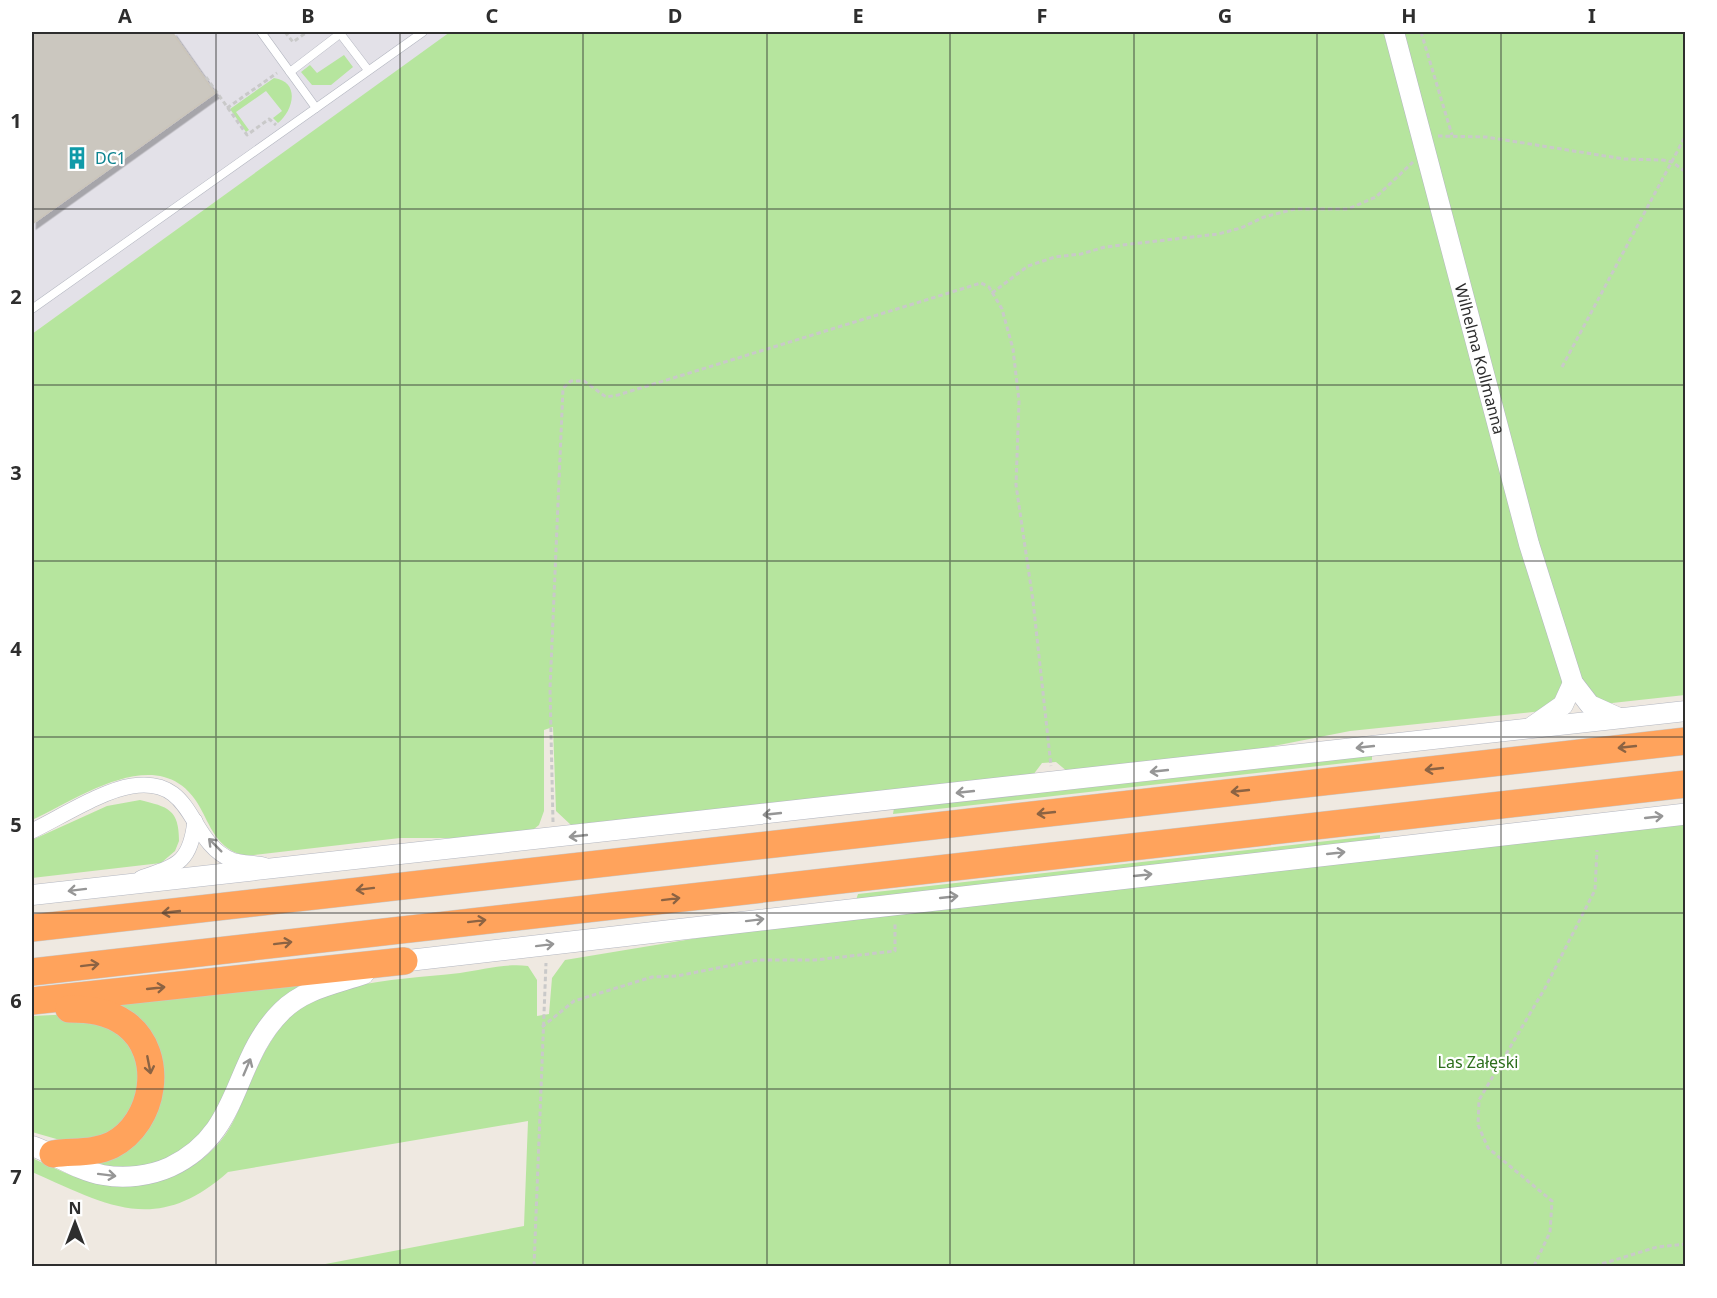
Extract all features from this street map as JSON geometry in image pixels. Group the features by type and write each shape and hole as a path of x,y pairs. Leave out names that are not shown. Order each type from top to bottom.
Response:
{"highway":[{"path":"32,928 1686,741"},
{"path":"32,972 1686,784"},
{"path":"34,1001 404,961"},
{"path":"34,1001 70,1009 99,1011 125,1023 140,1040 147,1055 151,1075 149,1095 142,1116 120,1140 96,1150 42,1150"}],"main road":[{"path":"404,961 1686,814"}],"street":[{"name":"Wilhelma Kollmanna","path":"1394,32 1538,575 1573,683"},
{"path":"1528,729 1563,705 1573,683 1590,705 1619,718"},
{"path":"32,895 553,839 1686,711"},
{"path":"32,831 113,792 144,785 155,785 173,793 188,807 195,821 217,849 232,860 282,867"},
{"path":"122,884 166,868 184,858 193,840 195,821"},
{"path":"42,1150 90,1172 111,1176 161,1171 183,1161 197,1151 218,1128 229,1111 257,1044 267,1027 287,1006 322,986 404,961"}],"lane":[{"path":"261,32 288,75 316,108"},
{"path":"288,75 340,32 368,70"},
{"path":"32,309 423,32"}],"path":[{"path":"285,32 293,42 307,32"},
{"path":"1421,32 1452,135"},
{"path":"227,108 280,71 288,75"},
{"path":"206,77 247,135 269,118 282,132"},
{"path":"992,293 1028,266 1055,257 1081,254 1105,247 1218,234 1241,228 1264,217 1295,209 1348,209 1376,197 1437,137 1452,135 1486,137 1624,159 1672,162 1686,172"},
{"path":"1562,368 1686,135"},
{"path":"553,839 550,689 563,388 571,381 584,381 606,397 618,395 981,283 992,293 1002,309 1013,349 1019,401 1016,486 1033,601 1053,783"},
{"path":"1534,1266 1550,1232 1552,1201 1488,1148 1478,1125 1479,1100 1545,988 1595,890 1597,850"},
{"path":"542,1027 574,1001 652,976 677,976 758,960 815,960 895,951 895,915"},
{"path":"534,1266 542,1027 546,978"},
{"path":"1595,1266 1657,1247 1686,1244"}],"shaded area":[{"path":"32,32 451,32 32,334"}],"green space":[{"path":"450,32 1386,32 1563,681 1561,697 1542,711 1350,731 1228,755 1068,772 1056,762 1042,763 1033,775 571,825 556,811 553,727 544,730 544,811 539,825 529,833 493,838 400,838 246,856 224,846 187,790 168,778 146,775 123,779 99,787 32,820 32,334"},
{"path":"1403,32 1685,32 1685,695 1603,704 1586,690 1544,570"},
{"path":"344,55 353,67 331,85 312,85 301,72 310,65 317,73"},
{"path":"274,78 283,81 291,91 292,98 288,111 278,123 273,118 282,111 266,91 236,112 249,130 246,132 230,109"},
{"path":"1372,755 1372,760 893,814 894,808"},
{"path":"140,800 165,808 170,811 177,822 179,841 175,851 161,863 32,878 32,840 107,806"},
{"name":"Las Załęski","path":"1685,822 1685,1266 315,1266 524,1226 528,1121 228,1172 202,1192 178,1204 154,1209 131,1208 108,1203 32,1172 32,1158 71,1175 95,1183 115,1186 156,1182 193,1165 210,1153 223,1138 234,1120 264,1053 290,1017 319,998 335,991 364,984 502,966 528,966 537,980 537,1016 549,1014 552,978 565,960 728,933"},
{"path":"1380,835 1380,840 856,900 858,894"},
{"path":"299,985 202,1136 171,1160 114,1169 93,1164 156,1107 119,1005"},
{"path":"75,1014 123,1033 140,1060 142,1093 113,1135 74,1144 32,1132 32,1016"}],"building":[{"name":"DC1","path":"32,32 172,32 215,93 32,224"}],"place":[{"name":"DC1","path":"77,158"}]}
